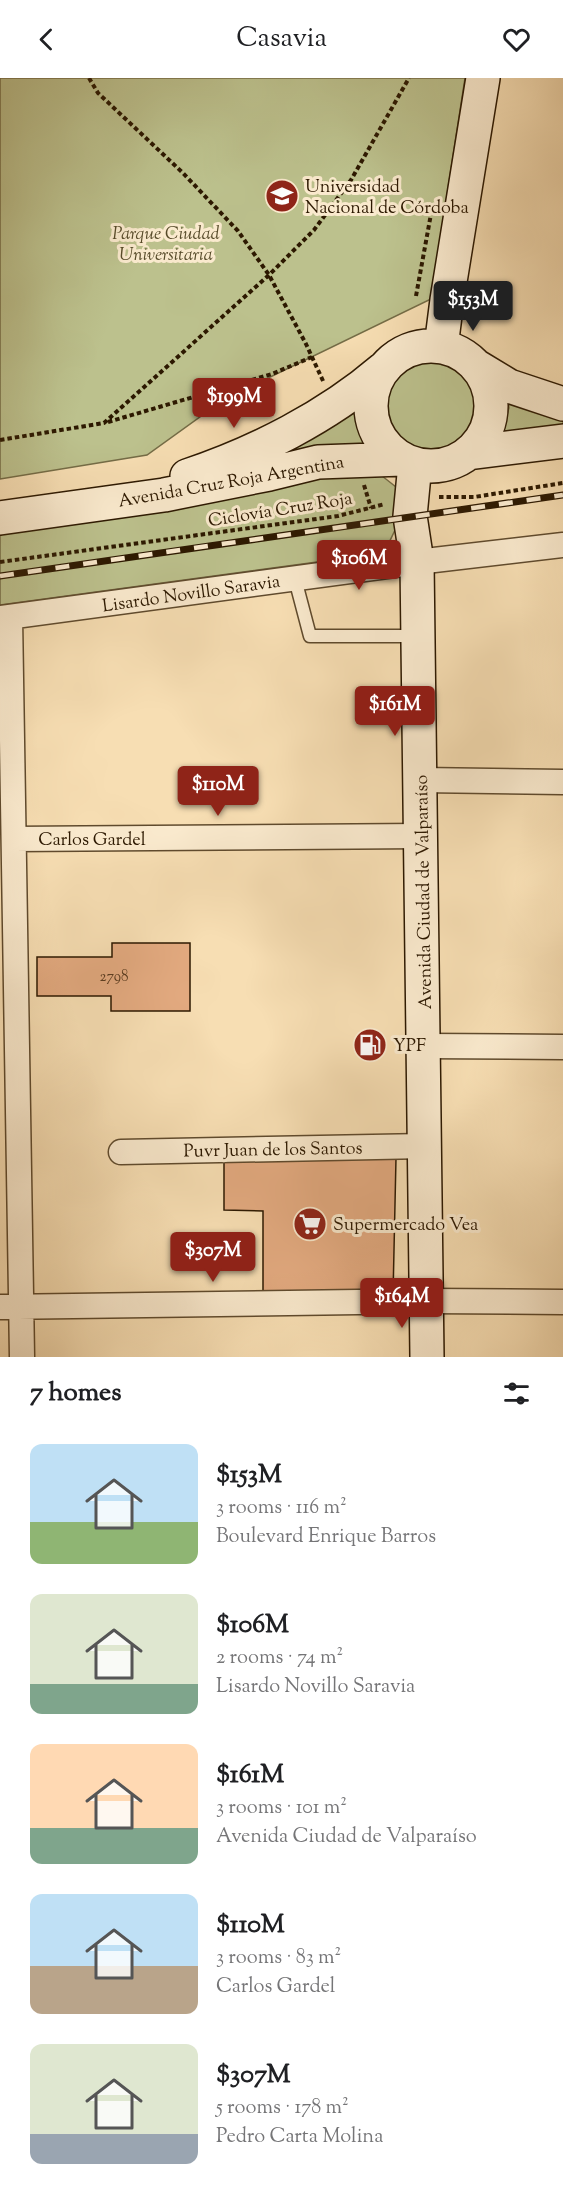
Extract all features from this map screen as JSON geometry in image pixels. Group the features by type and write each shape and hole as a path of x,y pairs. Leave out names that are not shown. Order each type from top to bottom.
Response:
{"main road":[{"path":"441,346 483,78"},
{"path":"476,366 484,378 491,405 490,418 478,443 468,453 443,465 429,466 408,461 382,442 371,418 372,392 383,369 392,359 415,347 441,346 466,357 476,366 509,386 563,404"},
{"name":"Avenida Cruz Roja Argentina","path":"96,504 190,474 253,449 312,419 364,385 383,369"},
{"path":"468,453 563,441"},
{"name":"Avenida Cruz Roja Argentina","path":"0,518 175,493 318,462 408,461"},
{"name":"Avenida Ciudad de Valparaíso","path":"408,461 412,496 410,516 417,562 427,1357"}],"street":[{"name":"Lisardo Novillo Saravia","path":"5,618 417,562 563,545"},
{"path":"5,618 14,839 8,910 10,1307 22,1357"},
{"path":"421,780 563,782"},
{"name":"Carlos Gardel","path":"14,839 422,836"},
{"path":"424,1046 563,1047"},
{"name":"Puvr Juan de los Santos","path":"121,1152 425,1146"},
{"path":"10,1307 427,1301 563,1302"}],"lane":[{"path":"295,579 310,636 418,636"}],"path":[{"path":"89,78 98,93 183,173 237,231 269,275 335,404"},
{"path":"104,423 269,275 314,230 351,180 409,78"},
{"path":"0,440 104,423 272,374 312,357"},
{"name":"Ciclovía Cruz Roja","path":"0,562 338,516 412,496 474,497 563,483"}],"green space":[{"name":"Parque Ciudad Universitaria","path":"0,78 465,78 431,299 225,399 147,455 0,479"},
{"path":"432,354 451,358 467,369 478,385 482,404 478,423 467,439 451,450 432,454 413,450 397,439 386,423 382,404 386,385 397,369 413,358"},
{"path":"507,392 563,416 563,437 501,433 509,408"},
{"path":"357,401 362,428 379,450 286,456 266,451"},
{"path":"372,468 396,487 396,528 384,553 0,605 0,523"}],"building":[{"path":"112,943 190,943 190,1011 111,1011 111,996 37,996 37,957 112,957"},
{"path":"224,1158 396,1158 393,1296 263,1295 263,1211 224,1210"}],"railway":[{"path":"0,576 563,495"}],"place":[{"name":"Universidad Nacional de Córdoba","path":"282,196"},
{"name":"YPF","path":"370,1045"},
{"name":"Supermercado Vea","path":"310,1224"}]}
